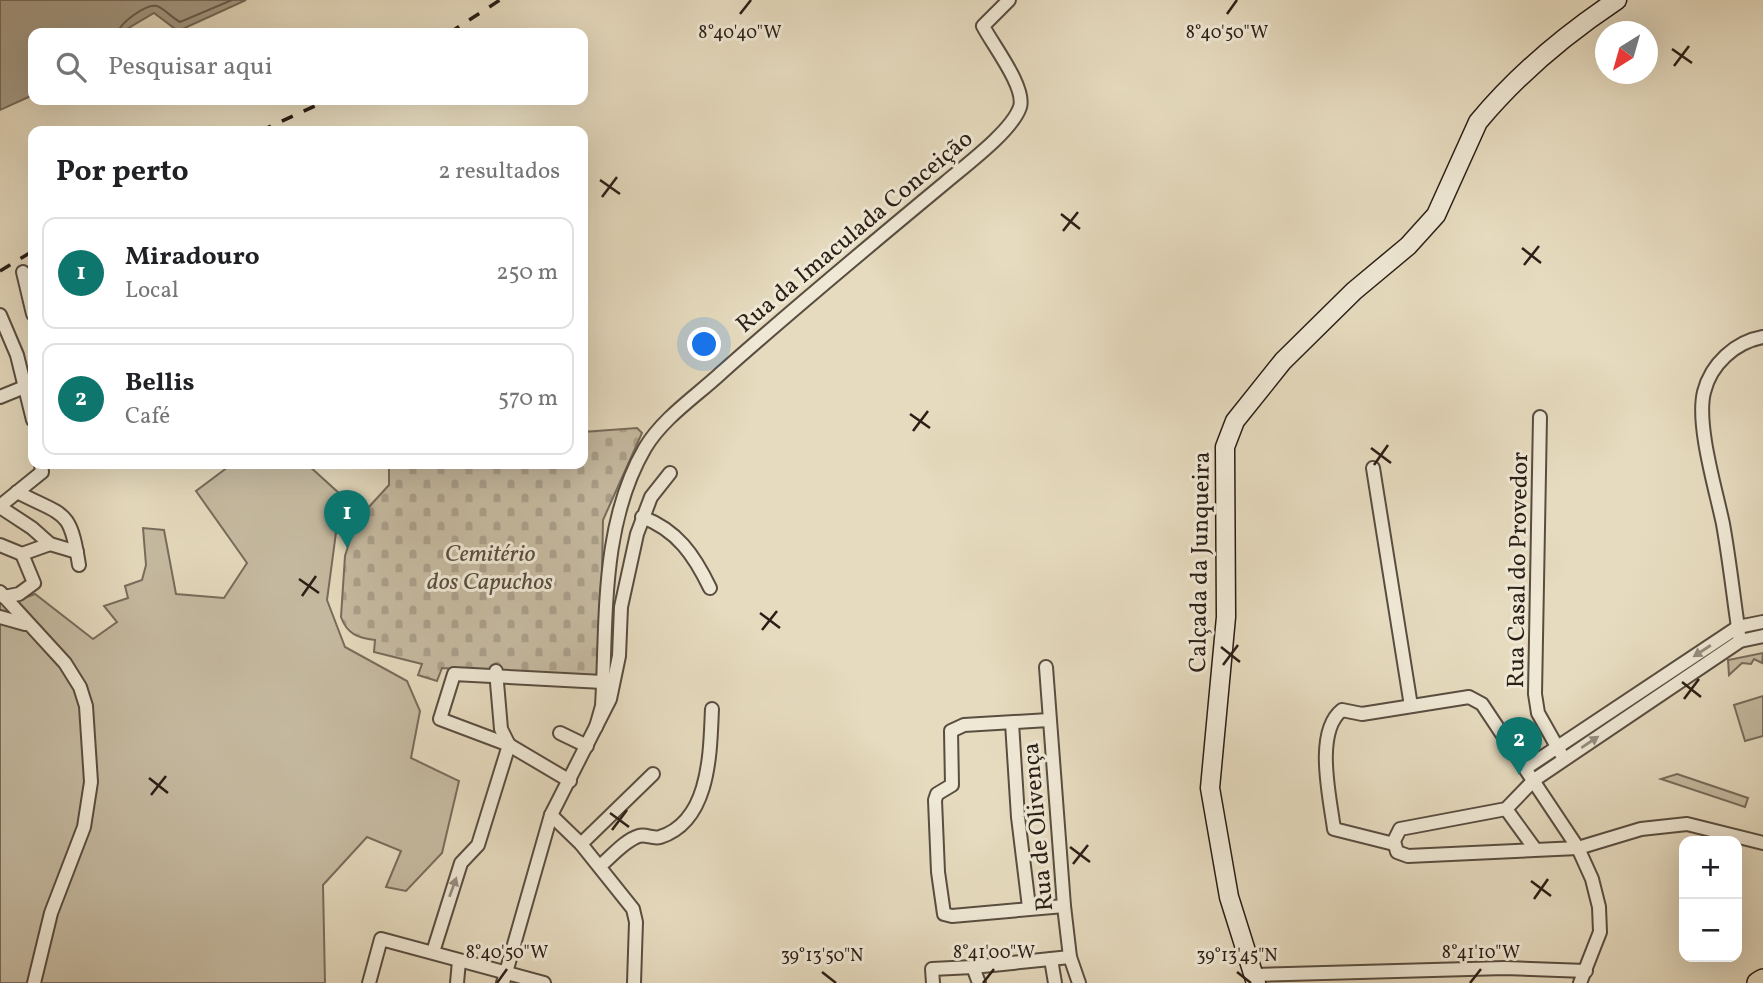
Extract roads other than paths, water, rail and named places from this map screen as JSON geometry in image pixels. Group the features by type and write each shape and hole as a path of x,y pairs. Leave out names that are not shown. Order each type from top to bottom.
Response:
{"main road":[{"path":"1758,983 1763,979"}],"street":[{"name":"Rua da Imaculada Conceição","path":"596,727 603,682 613,534 630,480 646,447 680,409 807,297 976,156 1012,119 1020,106 1018,91 983,26 1009,0"},
{"name":"Calçada da Junqueira","path":"1255,979 1229,897 1210,788 1226,617 1225,447 1231,428 1250,400 1323,320 1423,231 1444,199 1478,122 1486,111 1537,61 1617,0"},
{"path":"23,272 28,293"},
{"path":"0,315 28,392"},
{"path":"1740,634 1707,446 1703,397 1713,372 1726,355 1743,343 1763,337"},
{"path":"0,397 27,386"},
{"name":"Rua Casal do Provedor","path":"1540,417 1535,694 1538,713 1564,759"},
{"path":"1373,468 1411,706"},
{"path":"17,492 67,517 78,559 50,544 32,528 0,507 17,492 42,472 42,469"},
{"path":"505,978 551,815 610,699 619,656 621,607 642,517 651,498 670,473"},
{"path":"642,517 661,525 682,542 710,588"},
{"path":"0,545 22,554 50,544"},
{"path":"2,594 19,594 34,583 22,554"},
{"path":"2,594 65,663 80,687 86,706 91,782 84,827 51,912 34,983"},
{"path":"0,617 32,626"},
{"path":"1526,768 1763,622"},
{"path":"1763,636 1740,634 1534,780 1506,809 1400,829 1394,844 1397,852 1408,856 1578,848 1642,829 1687,824 1763,843"},
{"name":"Rua de Olivença","path":"1045,667 1064,906 1070,957 1079,983"},
{"path":"433,952 461,863 478,845 509,745 500,729 496,673"},
{"path":"570,781 509,745 440,719 454,674 496,673 603,682"},
{"path":"1255,979 1438,970 1583,977 1598,945 1601,921 1592,879 1578,848 1482,704 1469,698 1362,714 1342,710 1337,714 1326,741 1334,829 1394,844"},
{"path":"600,866 635,837 660,836 690,815 709,772 712,709"},
{"path":"1049,720 964,725 951,731 952,785 937,794 935,800 941,905 944,914 952,916 1029,907 1064,906"},
{"path":"1012,723 1017,817 1029,907"},
{"path":"560,733 587,746"},
{"path":"581,844 653,774"},
{"path":"1506,809 1535,849"},
{"path":"551,815 581,844 628,899 636,916 634,983"},
{"path":"369,983 381,939 433,952 505,978 542,983"},
{"path":"933,983 932,969 1070,957"},
{"path":"1051,959 1055,983"},
{"path":"457,983 459,961"},
{"path":"973,967 979,983"},
{"path":"1435,983 1438,970"}],"water":[{"path":"0,0 246,0 185,28 174,28 154,13 128,28 28,28 28,97 0,110"}],"railway":[{"path":"457,28 500,0"},
{"path":"271,126 317,105"},
{"path":"0,271 28,254"}],"place":[{"name":"Miradouro","path":"347,548"},
{"name":"Bellis","path":"1519,775"}],"park label":[{"name":"Cemitério dos Capuchos","path":"490,567"}]}
